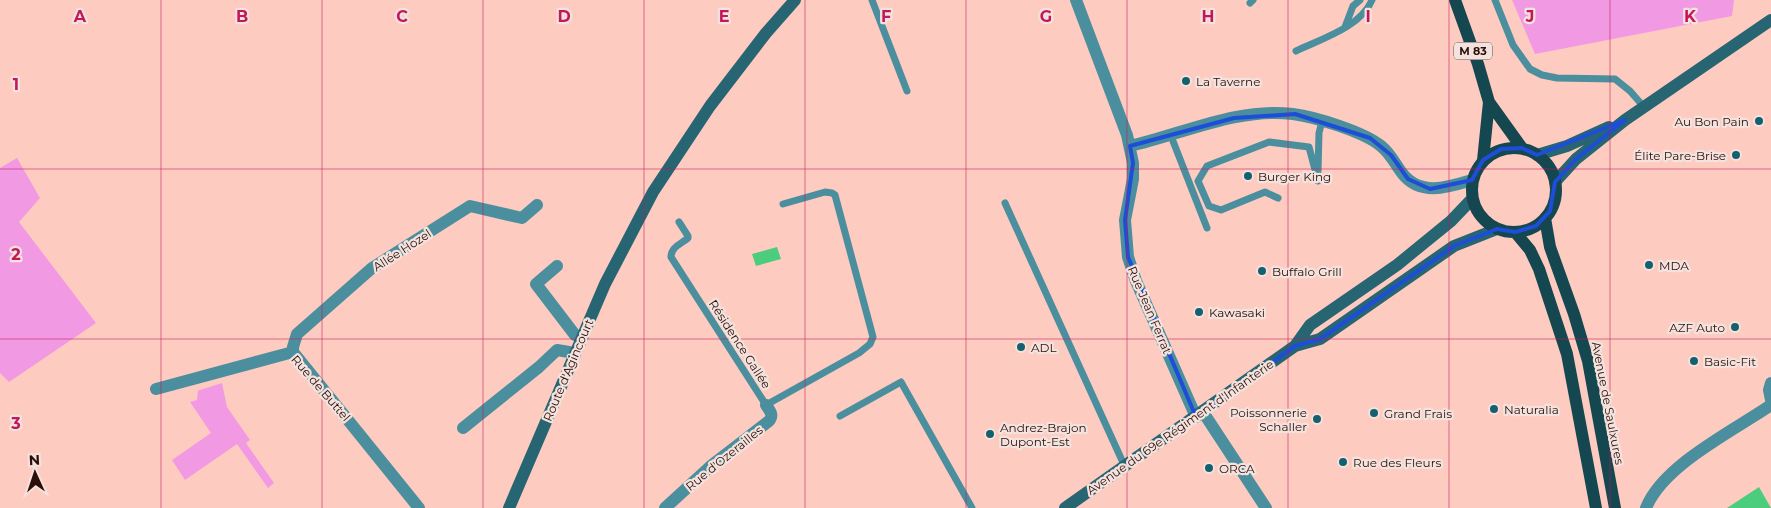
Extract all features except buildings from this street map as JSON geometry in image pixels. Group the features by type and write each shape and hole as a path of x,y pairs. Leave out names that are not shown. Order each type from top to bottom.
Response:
{"main road":[{"name":"M 83","path":"1455,0 1478,64 1489,102 1522,148"},
{"name":"M 83","path":"1483,160 1489,102"},
{"path":"1522,148 1537,155 1549,166 1555,182 1556,192 1554,201 1545,218 1536,226 1515,232 1498,229 1481,217 1472,199 1472,180 1478,167 1483,160 1501,150 1522,148"},
{"name":"Avenue de Saulxures","path":"1545,218 1550,247 1574,314 1588,361 1615,508"},
{"path":"1515,232 1530,250 1536,263 1567,354 1596,508"}],"street":[{"name":"Route d'Agincourt","path":"509,508 605,284 653,192 694,127 755,47 795,0"},
{"name":"Rue Jean Ferrat","path":"1076,0 1132,152 1133,179 1125,220 1128,257 1136,281 1200,414 1266,508"},
{"path":"1555,182 1576,159 1625,120 1771,20"},
{"path":"1132,152 1171,136 1234,118 1274,113 1295,114 1370,138 1391,155 1402,173 1415,184 1430,189 1472,180"},
{"path":"1537,155 1567,146 1625,120"},
{"name":"Avenue du 69e Régiment d'Infanterie","path":"1065,508 1295,346 1310,325 1410,255 1451,221 1472,199"},
{"name":"Allée Hozel","path":"293,352 297,334 372,268 470,206 522,218 537,205"},
{"name":"Avenue du 69e Régiment d'Infanterie","path":"1295,346 1320,339 1454,246 1498,229"},
{"path":"557,266 536,284 576,335 582,338"},
{"path":"462,428 558,350 575,355"},
{"name":"Rue de Buttel","path":"156,389 293,352 419,508"},
{"path":"1771,383 1769,390 1771,400"},
{"path":"1646,508 1656,489 1686,460 1771,405"},
{"name":"Rue d'Ozerailles","path":"665,508 712,465 772,418 766,406"}],"lane":[{"path":"872,0 907,92"},
{"path":"1345,27 1353,6 1360,0"},
{"path":"1296,51 1356,20 1366,10 1372,0"},
{"path":"1495,0 1513,45 1530,69 1542,75 1557,78 1615,79 1630,91 1644,107"},
{"path":"1278,198 1265,192 1221,210 1209,206 1198,181 1207,166 1269,142 1309,146 1318,181 1319,133 1322,122"},
{"path":"1171,136 1208,228"},
{"name":"Résidence Gallée","path":"679,222 688,238 675,247 671,257 766,406 859,353 870,344 874,333 835,195 825,192 783,204"},
{"path":"1005,203 1125,467"},
{"path":"840,416 901,382 972,508"}],"highlighted area":[{"path":"1295,114 1370,138 1391,155 1408,179 1430,189 1472,180 1483,160 1501,149 1522,148 1537,155 1625,120 1576,159 1555,182 1550,211 1536,226 1515,232 1497,229 1454,246 1320,339 1295,346 1196,417 1128,257 1125,220 1133,163 1130,146 1234,118"}],"shaded area":[{"path":"1512,0 1734,0 1732,16 1535,54"},
{"path":"17,158 40,198 19,222 96,323 9,382 0,373 0,168"},
{"path":"777,247 781,259 756,266 752,254"},
{"path":"222,383 227,407 250,440 246,443 274,483 268,488 237,444 185,480 172,460 211,433 190,402 197,400 198,391"},
{"path":"1759,487 1771,508 1727,508"}],"place":[{"name":"La Taverne","path":"1186,81"},
{"name":"Au Bon Pain","path":"1759,121"},
{"name":"Élite Pare-Brise","path":"1736,155"},
{"name":"Burger King","path":"1248,176"},
{"name":"MDA","path":"1649,265"},
{"name":"Buffalo Grill","path":"1262,271"},
{"name":"Kawasaki","path":"1199,312"},
{"name":"AZF Auto","path":"1735,327"},
{"name":"ADL","path":"1021,347"},
{"name":"Basic-Fit","path":"1694,361"},
{"name":"Naturalia","path":"1494,409"},
{"name":"Grand Frais","path":"1374,413"},
{"name":"Poissonnerie Schaller","path":"1317,419"},
{"name":"Andrez-Brajon Dupont-Est","path":"990,434"},
{"name":"Rue des Fleurs","path":"1343,462"},
{"name":"ORCA","path":"1209,468"}]}
